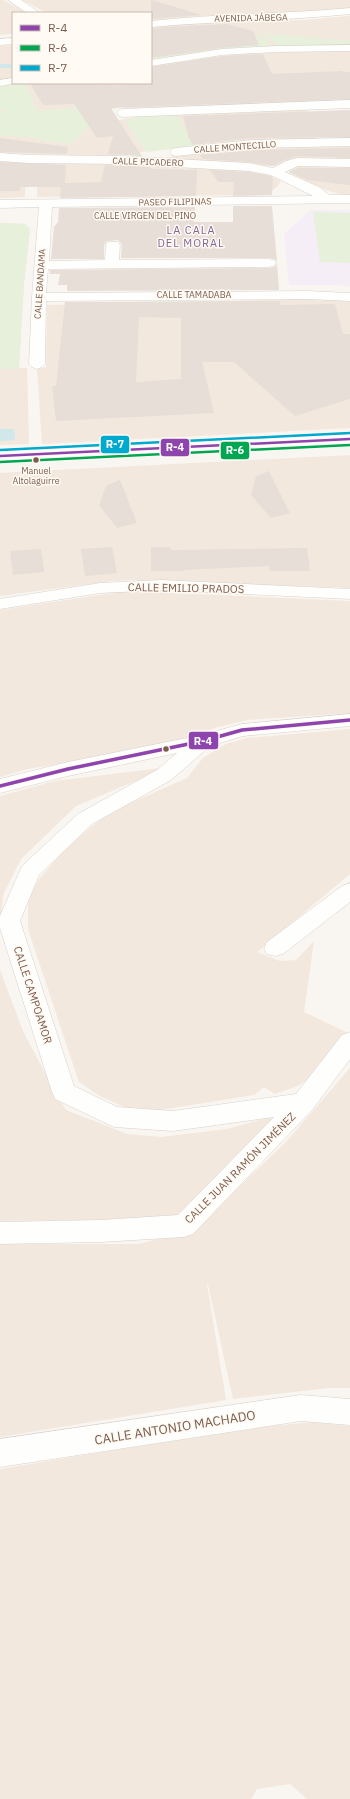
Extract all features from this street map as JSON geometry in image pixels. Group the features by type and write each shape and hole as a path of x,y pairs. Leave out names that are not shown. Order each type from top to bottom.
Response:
{"street":[{"path":"13,0 33,12"},
{"name":"AVENIDA JÁBEGA","path":"152,24 192,20 295,17 350,11"},
{"path":"0,42 12,41"},
{"path":"152,62 222,52 276,49 350,48"},
{"path":"0,83 12,81"},
{"path":"123,113 350,104"},
{"name":"CALLE MONTECILLO","path":"120,160 252,144 350,142"},
{"name":"CALLE PICADERO","path":"0,157 58,160 120,160 242,166 275,172 314,190 324,198"},
{"path":"275,172 297,162 350,163"},
{"path":"269,204 284,191 293,180"},
{"path":"0,210 45,212 269,204 284,200 324,198 350,199"},
{"path":"284,200 292,206 290,214 324,198"},
{"path":"0,204 45,212"},
{"name":"CALLE BANDAMA","path":"37,364 39,297 45,212"},
{"name":"CALLE VIRGEN DEL PINO","path":"142,216 158,219 172,216"},
{"path":"0,217 15,217"},
{"path":"112,264 113,245"},
{"path":"41,265 269,263"},
{"name":"CALLE TAMADABA","path":"39,297 308,295 350,297"},
{"path":"0,456 350,439"},
{"name":"CALLE EMILIO PRADOS","path":"0,604 100,588 161,585 350,594"},
{"path":"0,786 68,769 203,741 242,730 350,720"},
{"name":"CALLE CAMPOAMOR","path":"203,741 164,775 85,820 30,871 9,921 64,1092 114,1118 173,1121 303,1104"},
{"path":"275,948 350,891"},
{"name":"CALLE JUAN RAMÓN JIMÉNEZ","path":"0,1233 101,1231 184,1226 303,1104 350,1041"},
{"name":"CALLE ANTONIO MACHADO","path":"0,1453 301,1408 350,1412"}],"shaded area":[{"path":"0,0 3,0 25,12 12,12 12,34 0,35"},
{"path":"22,0 350,0 350,11 152,22 152,12 45,12"},
{"path":"350,16 350,44 152,60 152,28 187,24 304,20"},
{"path":"12,45 12,78 0,80 0,46"},
{"path":"322,50 350,51 350,99 298,102 299,103 134,108 123,107 112,109 107,114 114,120 119,120 149,115 307,109 316,140 248,141 107,156 0,153 0,86 15,84 152,84 152,66 230,55"},
{"path":"350,146 350,160 272,166 165,158 183,154 250,148"},
{"path":"0,160 26,162 25,197 0,198"},
{"path":"38,162 104,163 246,170 264,173 281,182 275,189 261,195 37,197"},
{"path":"296,165 350,165 350,195 339,194 326,190 289,173 289,170"},
{"path":"311,210 350,210 350,287 339,285 289,285 284,234"},
{"path":"0,223 25,224 30,229 24,283 19,368 27,368 29,444 0,445"},
{"path":"333,298 350,301 350,428 42,444 37,369 46,367 47,305"},
{"path":"350,455 350,588 131,580 112,581 0,596 0,473"},
{"path":"126,591 350,601 350,713 247,720 218,727 163,747 28,769 0,777 0,610"},
{"path":"350,729 350,874 257,952 280,961 296,960 314,941 304,1012 348,1033 335,1065 297,1086 275,1094 264,1087 254,1095 148,1112 124,1107 100,1096 79,1082 28,929 28,900 39,879 70,844 110,812 187,778 203,758 226,744 247,738"},
{"path":"169,767 76,806 21,859 3,895 0,926 0,796 55,781"},
{"path":"0,970 23,1031 66,1110 127,1134 161,1137 227,1129 270,1117 276,1122 183,1211 171,1219 0,1221"},
{"path":"350,1068 350,1388 329,1388 233,1399 207,1284 226,1400 0,1437 0,1242 25,1244 139,1244 195,1229 285,1143"},
{"path":"314,1422 350,1426 350,1799 307,1799 290,1784 257,1789 251,1799 0,1799 0,1469 241,1429"}],"green space":[{"path":"246,31 268,40 270,47 152,60 152,52"},
{"path":"258,33 350,41 350,44 337,46 277,47 272,39"},
{"path":"25,84 37,111 104,105 112,109 107,114 112,121 88,127 72,144 36,140 37,138 0,135 0,112 4,111 0,109 0,86"},
{"path":"176,113 194,146 146,152 125,120 149,115"},
{"path":"313,212 350,213 350,263 320,262"},
{"path":"0,223 25,224 30,229 24,283 19,368 0,369"}],"water":[{"path":"0,429 14,429 15,440 0,441"}],"building":[{"path":"152,0 201,15 152,19"},
{"path":"227,24 253,31 259,45 222,48 152,58 152,28"},
{"path":"263,54 272,74 342,71 350,72 350,99 111,108 142,156 108,154 113,136 97,138 74,104 43,105 31,84 152,84 152,67 222,56"},
{"path":"350,110 350,137 251,138 193,145 189,138 183,116"},
{"path":"0,138 68,147 67,154 0,152"},
{"path":"350,148 350,158 297,156 273,166 249,162 203,159 200,155 251,150"},
{"path":"0,162 66,165 65,183 101,182 105,165 150,167 152,169 197,170 196,196 60,198 61,187 20,187 20,191 0,191"},
{"path":"298,168 350,168 350,185 307,180 289,172"},
{"path":"210,170 249,172 271,176 273,178 272,195 233,196 234,182 218,182"},
{"path":"233,206 272,206 277,261 269,258 121,258 122,245 118,240 107,241 104,245 104,259 51,259 54,227 58,222 59,208 195,207 194,222 233,222"},
{"path":"277,264 279,290 67,291 67,285 58,285 60,274 50,274 50,270 269,268 274,267"},
{"path":"280,301 281,305 335,304 343,334 350,334 350,399 295,416 234,362 202,362 214,413 56,421 52,386 56,386 65,302","holes":["139,317 181,318 181,379 136,382"]},
{"path":"269,471 290,513 271,518 251,495 256,476"},
{"path":"120,480 137,523 117,528 99,505 106,486"},
{"path":"112,547 117,573 85,576 81,549"},
{"path":"151,547 170,547 171,550 307,548 310,571 270,571 269,566 184,571 151,571"},
{"path":"41,549 44,572 13,575 10,551"}],"waterway":[{"path":"0,66 12,66"}],"transit line":[{"name":"R-7","path":"0,450 350,433"},
{"name":"R-4","path":"0,456 350,439"},
{"name":"R-6","path":"0,462 350,445"},
{"name":"R-4","path":"0,786 68,769 203,741 242,730 350,720"}],"place":[{"name":"Manuel Altolaguirre","path":"36,460"}],"district":[{"name":"LA CALA DEL MORAL","path":"191,236"}]}
